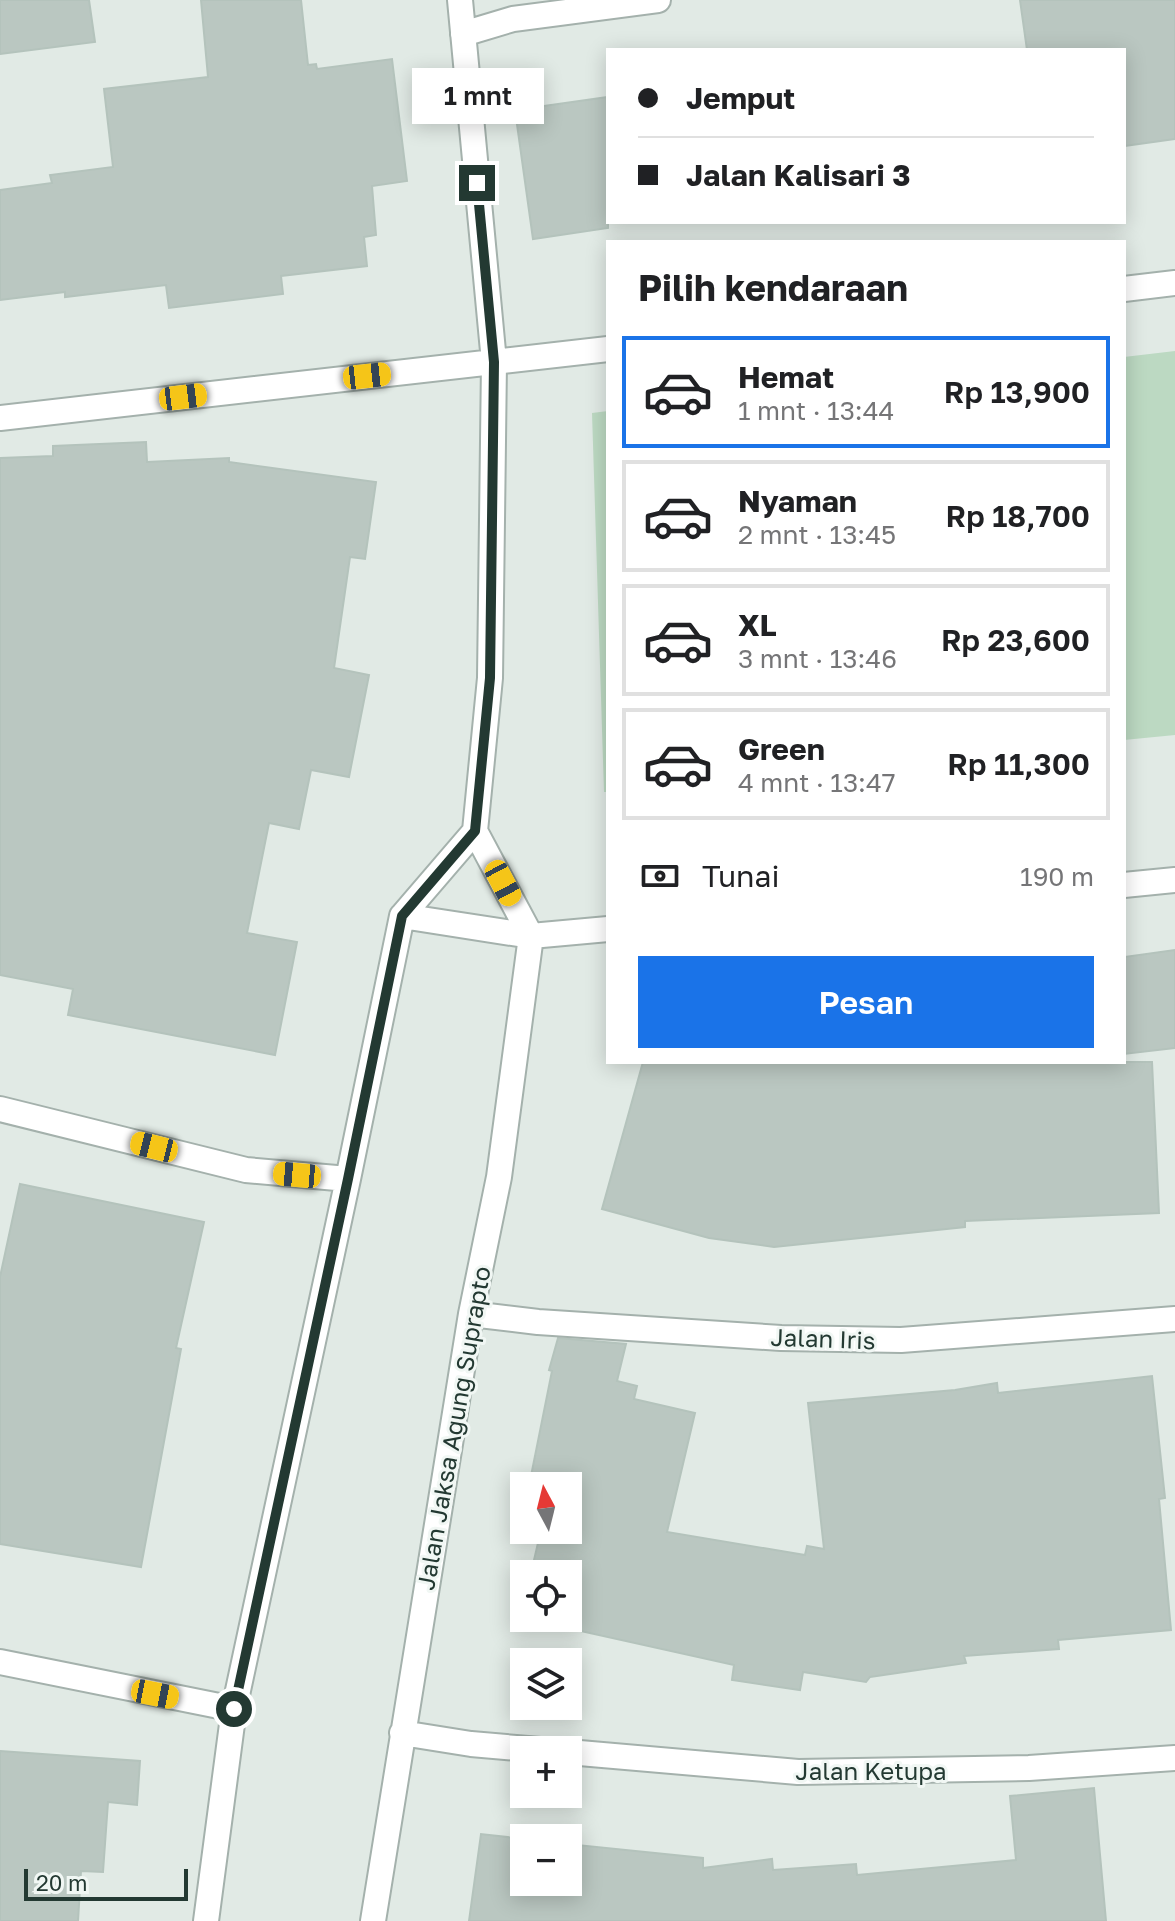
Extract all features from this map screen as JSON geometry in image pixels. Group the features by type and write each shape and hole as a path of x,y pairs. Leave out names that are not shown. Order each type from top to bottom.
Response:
{"street":[{"path":"460,0 494,362 490,678 475,831 531,936"},
{"path":"463,34 513,19 658,0"},
{"path":"1126,289 1175,283"},
{"path":"0,418 606,349"},
{"path":"206,1921 234,1709 402,916 475,831"},
{"path":"1126,885 1175,880"},
{"path":"402,916 531,936 606,929"},
{"name":"Jalan Jaksa Agung Suprapto","path":"373,1921 471,1314 499,1177 531,936"},
{"path":"0,1109 246,1170 348,1179"},
{"name":"Jalan Iris","path":"471,1314 538,1322 781,1338 901,1340 1175,1319"},
{"path":"0,1662 234,1709"},
{"path":"402,1733 510,1747"},
{"name":"Jalan Ketupa","path":"582,1753 798,1772 1029,1768 1175,1758"}],"green space":[{"path":"1175,351 1175,735 1126,740 1126,357"},
{"path":"606,411 606,792 604,792 592,413"}],"building":[{"path":"0,0 89,0 95,42 0,54"},
{"path":"201,0 301,0 308,65 316,64 317,69 392,59 407,181 372,186 376,235 364,237 367,266 281,276 283,294 169,308 166,285 65,297 65,292 0,300 0,190 52,183 50,175 113,167 104,89 208,77"},
{"path":"1020,0 1175,0 1175,139 1126,146 1126,48 1027,48"},
{"path":"606,97 608,228 533,239 515,110"},
{"path":"146,442 147,462 229,458 229,462 376,482 365,559 350,557 334,668 369,675 349,777 311,770 299,829 269,823 247,933 297,942 275,1055 68,1015 73,989 0,975 0,458 53,456 53,446"},
{"path":"1175,950 1175,1048 1126,1054 1126,957"},
{"path":"1152,1062 1159,1213 965,1221 965,1227 774,1247 709,1238 602,1209 642,1064"},
{"path":"20,1184 204,1222 176,1348 181,1349 141,1567 0,1544 0,1277"},
{"path":"558,1338 626,1344 617,1381 637,1386 634,1399 695,1413 667,1532 805,1555 807,1546 824,1549 808,1403 955,1390 997,1383 998,1393 1152,1376 1165,1498 1159,1499 1171,1630 1058,1640 1059,1649 964,1656 966,1663 870,1677 866,1682 803,1672 800,1690 732,1680 734,1665 582,1631 582,1560 534,1560 538,1544 582,1544 582,1472 532,1472 552,1371 549,1370"},
{"path":"0,1751 140,1761 137,1805 108,1802 103,1872 81,1871 78,1921 0,1921"},
{"path":"1094,1788 1106,1921 469,1921 481,1834 510,1837 510,1896 582,1896 582,1845 703,1858 703,1868 772,1859 773,1870 856,1864 857,1875 1016,1860 1010,1796"}],"route":[{"path":"234,1709 402,916 475,831 490,678 494,362 477,183"}]}
